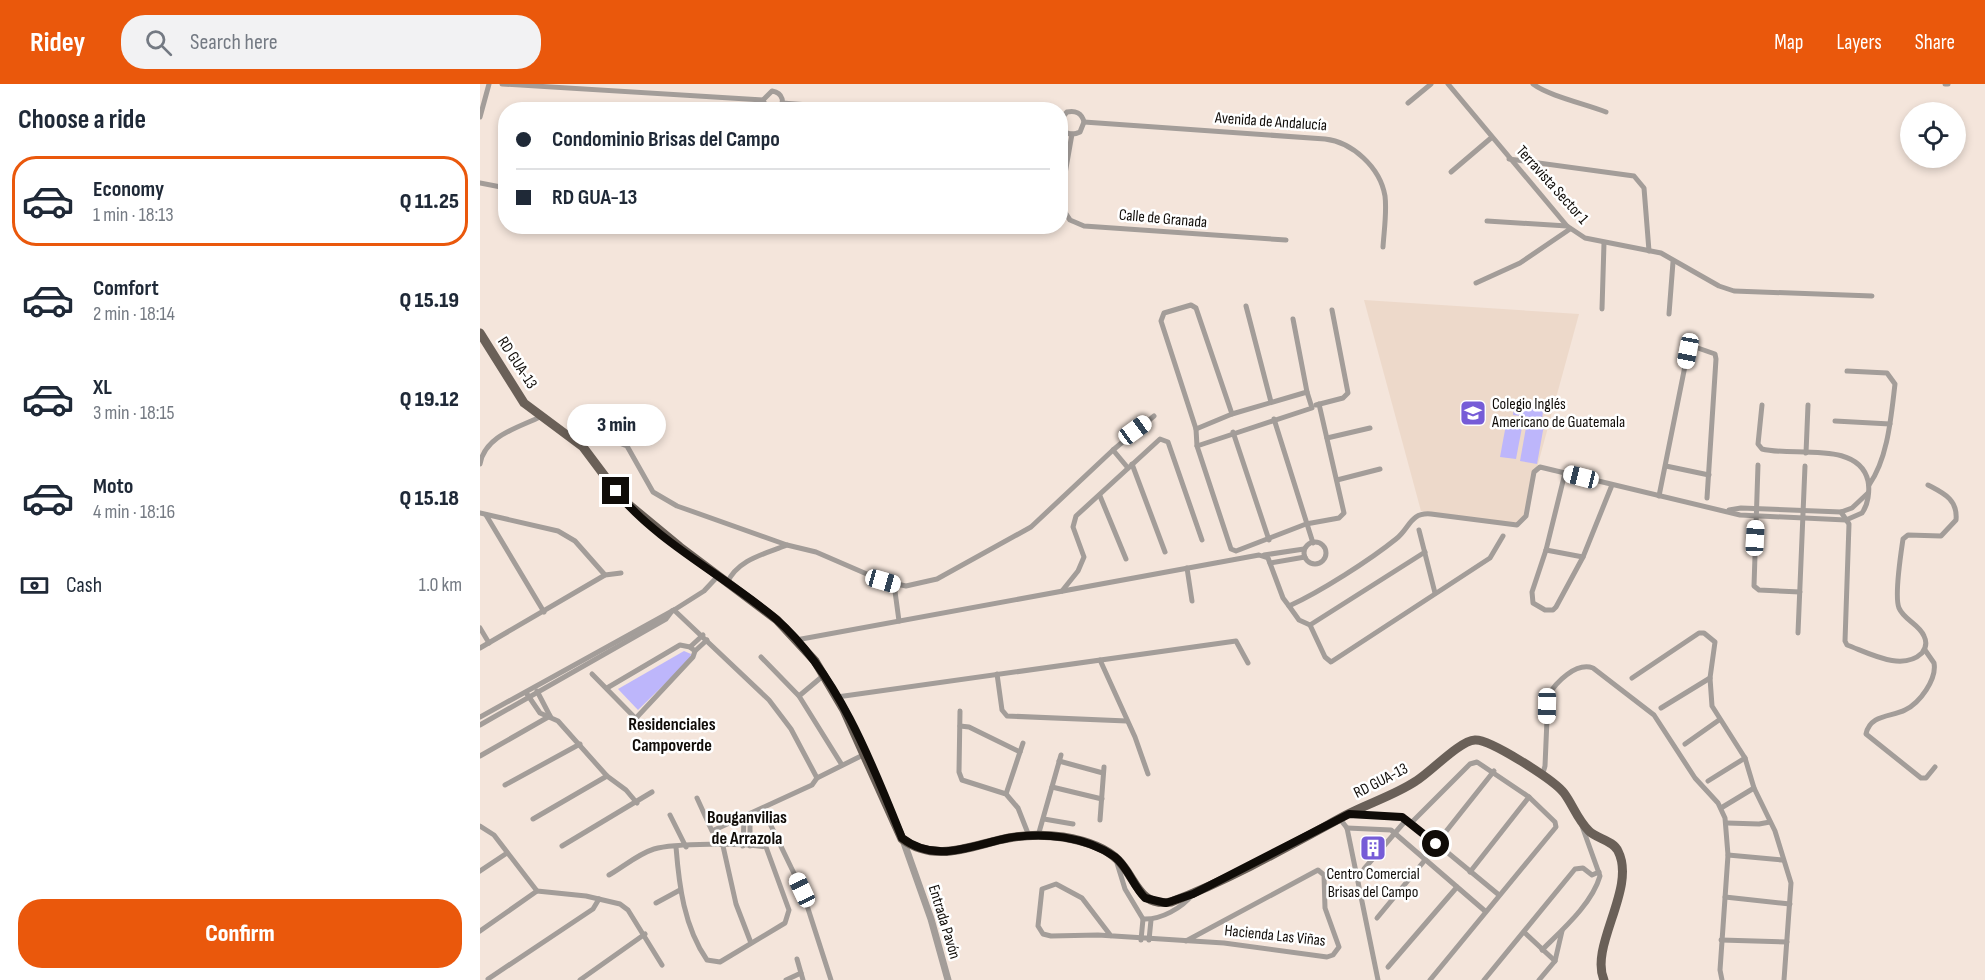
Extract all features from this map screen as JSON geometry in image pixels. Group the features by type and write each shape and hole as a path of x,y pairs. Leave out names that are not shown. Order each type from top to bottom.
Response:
{"main road":[{"name":"RD GUA-13","path":"480,333 518,395 540,417 569,435 591,456 622,499 777,620 796,640 824,675 837,697 902,838 920,849 943,852 1034,836 1073,839 1090,844 1116,858 1136,889 1151,902 1171,902 1193,894 1411,784 1472,740 1484,740 1495,745 1563,792 1581,822 1591,833 1612,844 1619,852 1620,891 1604,948 1604,980"}],"street":[{"path":"502,84 763,100 769,92 775,92 781,95 782,102"},
{"path":"639,92 640,84"},
{"path":"1408,103 1431,84"},
{"name":"Terravista Sector 1","path":"1448,84 1568,227 1586,238 1661,253 1673,262 1719,286 1734,291 1872,296"},
{"path":"1533,84 1543,91 1562,95 1606,112"},
{"path":"1543,91 1549,84"},
{"path":"480,86 488,86 480,117"},
{"name":"Avenida de Andalucía","path":"1068,112 1075,111 1081,115 1084,122 1344,142 1363,158 1383,191 1383,247"},
{"path":"1068,133 1080,132 1084,122"},
{"name":"Calle de Granada","path":"1068,157 1072,134"},
{"path":"1451,172 1491,138"},
{"path":"1509,159 1634,176 1644,188 1649,251"},
{"path":"480,183 498,186"},
{"name":"Calle de Granada","path":"1068,217 1084,226 1286,240"},
{"path":"1487,221 1568,227"},
{"path":"1476,283 1520,263 1568,227"},
{"path":"1602,309 1604,243"},
{"path":"1669,315 1673,262"},
{"path":"1232,414 1196,308 1191,305 1164,313 1161,321 1196,429 1197,446 1231,549 1239,550 1306,524 1342,516 1344,510 1319,404"},
{"path":"1246,306 1271,402"},
{"path":"1311,406 1343,398 1348,393 1332,310"},
{"path":"1197,446 1274,419 1310,411 1311,406 1293,320"},
{"path":"1659,496 1688,351 1695,347 1715,354 1716,359 1707,498"},
{"path":"1289,606 1394,541 1410,520 1418,515 1431,514 1517,525 1526,516 1536,468 1727,511 1804,515 1846,520 1862,513 1869,485 1877,474 1890,424 1895,384 1892,376 1884,372 1846,371"},
{"path":"1196,429 1232,414 1307,392"},
{"path":"1762,405 1758,441 1760,448 1834,454 1851,458 1863,470 1869,485"},
{"path":"1806,453 1808,405"},
{"path":"569,435 596,437 627,446 653,492 676,506 787,545 816,552 894,584 917,584 937,579 1011,540 1037,522 1113,450 1154,416"},
{"path":"480,464 482,454 492,441 540,417"},
{"path":"1274,419 1313,543"},
{"path":"1835,422 1890,424"},
{"path":"1327,438 1370,428"},
{"path":"1233,432 1269,540"},
{"path":"1062,591 1078,571 1084,557 1073,527 1074,520 1160,439 1166,439 1202,540"},
{"path":"1113,450 1130,466 1165,552"},
{"path":"1758,465 1755,588 1800,592"},
{"path":"1666,466 1709,475"},
{"path":"1798,633 1805,466"},
{"path":"1337,480 1380,469"},
{"path":"1565,473 1532,600 1536,606 1545,610 1553,610 1556,607 1582,556 1612,485"},
{"path":"1928,485 1950,498 1956,520 1941,536 1908,535 1903,539 1898,605 1903,614 1923,633 1924,650 1934,663 1932,681 1909,708 1881,717 1868,727 1866,734 1921,778 1926,778 1935,767"},
{"path":"1804,515 1841,512 1852,508 1868,493"},
{"path":"1100,496 1126,560"},
{"path":"1841,512 1849,524 1845,641 1847,645 1893,661 1905,662 1924,650"},
{"path":"483,514 558,531 575,541 605,575"},
{"path":"483,514 544,612"},
{"path":"1419,530 1435,593"},
{"path":"1264,555 1270,563 1283,598 1299,620 1310,625 1325,657 1331,662 1490,558 1503,536"},
{"path":"796,640 1187,568 1304,549 1313,543 1323,545 1325,559 1312,564 1305,557 1304,549"},
{"path":"727,583 742,563 787,545"},
{"path":"1546,550 1582,556"},
{"path":"1310,625 1425,552"},
{"path":"1270,563 1305,557"},
{"path":"1187,568 1192,602"},
{"path":"480,648 605,575 621,573"},
{"path":"480,717 536,690 674,610 704,591 718,576"},
{"path":"894,584 899,621"},
{"path":"674,610 784,718 817,778"},
{"path":"480,628 489,643"},
{"path":"1632,678 1699,633 1704,633 1715,642 1710,678 1712,706 1745,758 1754,788 1770,822 1791,883 1784,980"},
{"path":"637,717 693,657 693,649 705,638"},
{"path":"837,697 1236,641 1248,663"},
{"path":"607,688 680,645 693,649"},
{"path":"761,657 799,696 842,765"},
{"path":"1100,660 1148,774"},
{"path":"1542,778 1545,766 1548,696 1576,668 1587,666 1651,711 1695,778 1720,807 1727,823 1728,855 1721,940 1722,980"},
{"path":"592,674 637,717 646,729"},
{"path":"997,674 1002,710 1007,716 1127,721"},
{"path":"799,696 824,675"},
{"path":"1661,708 1710,678"},
{"path":"536,690 550,716 580,744 607,776 626,790 637,803"},
{"path":"528,694 540,713 550,716"},
{"path":"480,725 528,694"},
{"path":"960,711 959,772 962,780 1006,794 1018,808 1034,836 1044,819 1060,758 1104,770 1101,819"},
{"path":"480,756 550,716"},
{"path":"1685,744 1719,720"},
{"path":"960,726 969,727 1020,752"},
{"path":"1006,794 1023,743"},
{"path":"505,785 580,744"},
{"path":"697,798 712,831 812,785 817,778 865,754"},
{"path":"1708,781 1745,758"},
{"path":"1364,869 1393,832 1409,821 1472,762 1479,762 1529,796 1555,822 1556,829 1485,911 1430,980"},
{"path":"1436,844 1494,771"},
{"path":"533,819 607,776"},
{"path":"1052,788 1102,799"},
{"path":"1720,807 1754,788"},
{"path":"562,846 652,792"},
{"path":"1470,872 1529,796"},
{"path":"763,809 802,890 831,980"},
{"path":"1349,814 1393,816 1409,821 1499,895"},
{"path":"670,815 686,847"},
{"path":"750,815 750,846"},
{"path":"1393,816 1393,832"},
{"path":"743,846 744,818"},
{"path":"1044,819 1073,825"},
{"path":"1340,819 1347,828 1378,980"},
{"path":"1542,950 1563,929 1599,881 1599,872 1581,822"},
{"path":"1727,823 1759,825 1770,822"},
{"path":"480,826 494,835 537,891"},
{"path":"1347,828 1393,832 1485,911"},
{"name":"Entrada Pavón","path":"902,838 931,919 948,980"},
{"path":"723,846 736,904 752,943"},
{"path":"609,875 654,849 676,847 723,846 766,847 770,852 789,917 785,923 720,962 707,960 693,930 680,890 676,847"},
{"path":"480,871 507,853"},
{"path":"1728,855 1782,860"},
{"path":"1116,858 1125,889 1143,919 1141,940"},
{"path":"1377,918 1425,860"},
{"path":"1484,980 1575,869 1583,868 1593,875 1599,872"},
{"name":"Hacienda Las Viñas","path":"1111,936 1077,895 1056,884 1042,889 1037,923 1043,934 1111,936 1141,940 1268,947 1327,957 1333,955 1340,947 1325,908 1324,875 1318,870 1186,941"},
{"path":"1388,967 1457,887"},
{"path":"656,903 680,890"},
{"path":"480,932 537,891 610,900 628,910 645,934 662,965"},
{"path":"1143,919 1151,920 1185,904 1193,894"},
{"path":"1725,897 1790,904"},
{"path":"488,979 593,909 600,899"},
{"path":"1149,940 1151,920"},
{"path":"1539,980 1555,961 1563,929"},
{"path":"1524,932 1555,961"},
{"path":"580,980 645,934"},
{"path":"1721,940 1787,942"},
{"path":"797,959 803,980"},
{"path":"786,980 801,973"}],"shaded area":[{"name":"Colegio Inglés Americano de Guatemala","path":"1364,300 1579,314 1524,515 1516,523 1421,511"},
{"path":"1515,400 1544,404 1542,419 1513,415"},
{"path":"1507,419 1523,422 1516,459 1500,457"},
{"path":"1527,422 1544,425 1537,464 1520,461"},
{"path":"684,651 691,654 690,659 638,710 618,689"}],"place":[{"name":"Colegio Inglés Americano de Guatemala","path":"1473,413"},
{"name":"Centro Comercial Brisas del Campo","path":"1373,848"}],"district":[{"name":"Residenciales Campoverde","path":"672,734"},
{"name":"Bouganvilias de Arrazola","path":"747,827"}],"route":[{"path":"616,491 636,512 777,620 807,652 824,675 844,710 902,838 920,849 935,852 959,851 1019,837 1053,836 1073,839 1090,844 1116,858 1124,867 1136,889 1145,898 1151,902 1166,903 1193,894 1349,814 1402,817 1436,844"}]}
